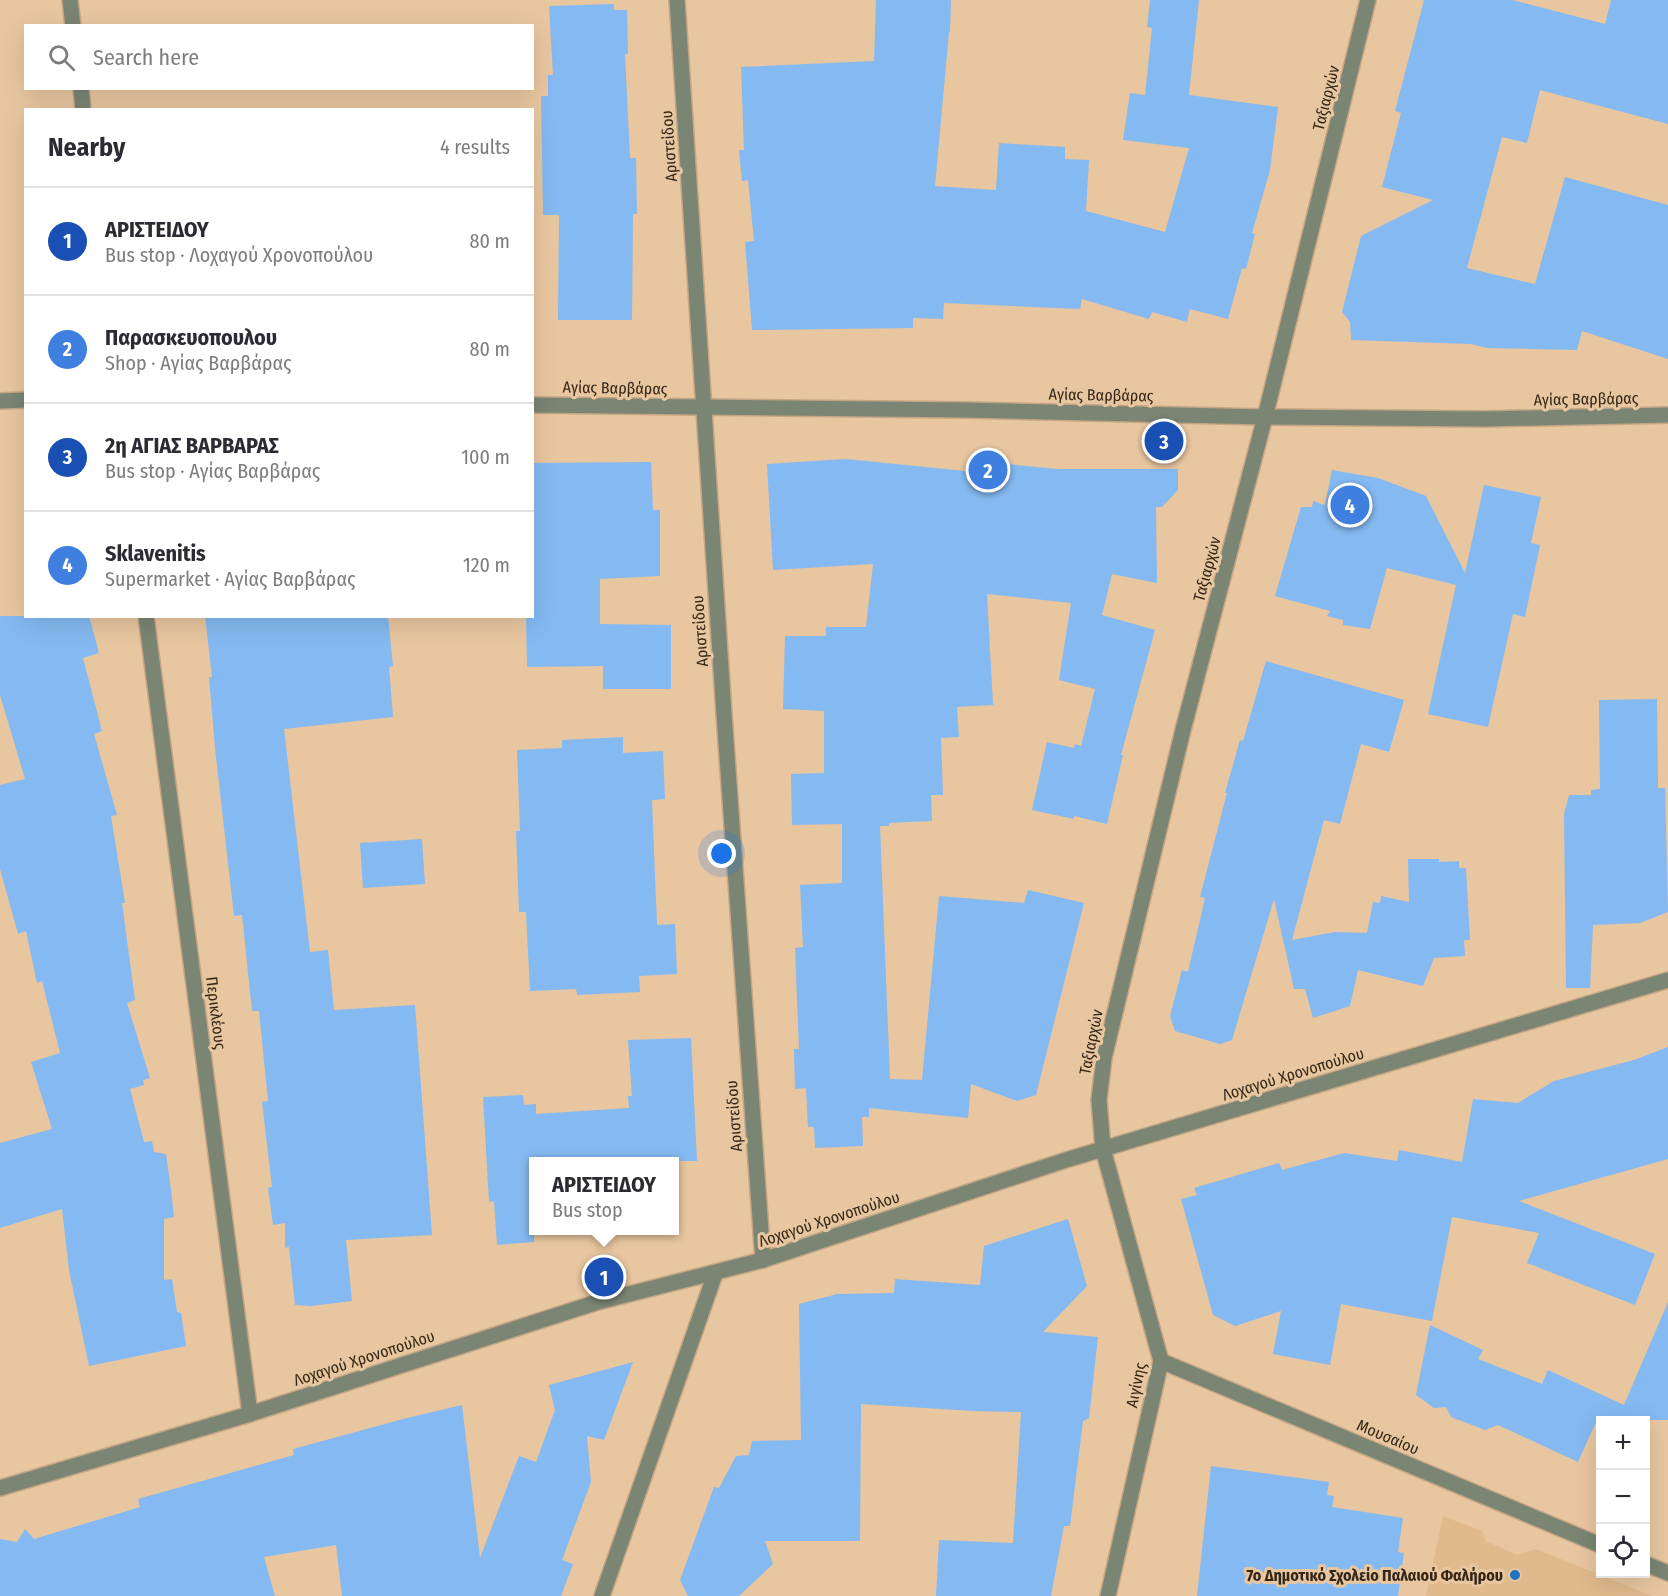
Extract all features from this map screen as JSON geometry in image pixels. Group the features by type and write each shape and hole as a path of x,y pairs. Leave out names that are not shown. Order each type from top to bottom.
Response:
{"street":[{"path":"70,0 73,24"},
{"name":"Αριστείδου","path":"677,0 762,1260"},
{"name":"Ταξιαρχών","path":"1103,1149 1099,1100 1104,1058 1183,730 1265,417 1368,0"},
{"path":"81,90 83,108"},
{"path":"0,401 24,400"},
{"name":"Αγίας Βαρβάρας","path":"534,405 1486,419 1668,415"},
{"name":"Περικλέους","path":"146,618 250,1414"},
{"name":"Λοχαγού Χρονοπούλου","path":"0,1488 250,1414 598,1302 715,1274 762,1260 1066,1160 1668,980"},
{"name":"Αιγίνης","path":"1103,1149 1161,1361 1108,1596"},
{"path":"602,1596 715,1274"},
{"name":"Μουσαίου","path":"1161,1361 1596,1543"},
{"path":"1650,1566 1668,1573"}],"shaded area":[{"name":"7ο Δημοτικό Σχολείο Παλαιού Φαλήρου","path":"1443,1516 1482,1531 1486,1541 1517,1555 1536,1549 1596,1573 1596,1578 1608,1578 1652,1596 1426,1596"}],"building":[{"path":"876,0 951,0 935,186 996,190 999,143 1065,147 1065,159 1089,160 1086,211 1165,232 1189,148 1123,140 1130,93 1145,95 1152,28 1147,27 1150,0 1199,0 1189,95 1278,107 1270,170 1252,233 1255,234 1246,269 1242,268 1228,319 1190,309 1187,322 1152,312 1149,319 1082,299 1080,309 944,303 943,319 913,318 913,328 752,330 745,242 754,241 748,180 742,181 739,150 744,150 741,67 874,61"},
{"path":"1424,0 1512,0 1605,24 1611,0 1668,0 1668,124 1540,90 1527,143 1502,137 1467,268 1535,284 1565,177 1668,205 1668,359 1582,331 1577,350 1487,348 1471,344 1351,340 1350,322 1342,312 1361,236 1433,200 1382,187 1401,113 1395,111"},
{"path":"614,4 614,10 627,10 628,54 625,54 630,158 636,158 637,214 633,214 632,320 558,320 559,215 543,215 541,96 548,96 548,75 553,75 549,6"},
{"path":"846,459 975,472 976,461 1058,469 1178,469 1178,490 1162,507 1156,507 1157,583 1112,574 1102,615 1155,630 1121,755 1123,755 1107,824 1074,816 1074,819 1032,810 1047,742 1074,748 1075,744 1081,746 1095,689 1059,680 1071,603 987,594 993,705 957,707 959,737 941,738 943,795 931,795 932,821 889,823 889,826 880,826 890,1079 922,1080 939,896 1024,903 1028,890 1084,903 1036,1095 1017,1101 971,1084 968,1118 869,1108 869,1117 862,1117 863,1146 815,1148 814,1127 808,1127 806,1088 795,1089 794,1049 799,1049 795,948 803,947 800,885 842,883 842,824 792,825 791,774 824,773 824,711 783,709 785,636 826,636 826,627 866,627 873,564 773,570 767,464"},
{"path":"651,462 653,510 660,510 660,576 600,579 600,624 671,625 671,689 603,689 603,666 527,667 526,618 534,618 534,463"},
{"path":"1332,470 1378,478 1426,496 1465,573 1484,485 1541,497 1531,543 1540,545 1525,617 1513,614 1488,727 1428,714 1456,585 1387,568 1370,629 1343,625 1343,620 1327,616 1330,611 1275,596 1301,507 1312,507 1313,501 1325,505"},
{"path":"0,616 90,618 99,653 83,658 102,731 94,734 117,815 111,816 125,903 122,903 135,1000 127,1003 150,1078 143,1080 144,1085 130,1089 144,1142 152,1141 154,1152 166,1154 174,1217 164,1219 164,1280 172,1279 177,1312 181,1313 186,1346 89,1366 69,1270 62,1209 0,1228 0,1143 52,1129 31,1062 60,1053 42,981 37,983 26,931 18,934 0,869 0,785 25,779 0,695"},
{"path":"205,618 388,618 393,666 389,667 393,717 284,729 310,952 328,950 334,1010 415,1005 432,1235 346,1240 352,1301 311,1306 295,1305 289,1247 285,1248 285,1223 273,1225 268,1188 272,1187 262,1102 268,1101 259,1011 252,1011 242,915 234,916 215,748 209,677 212,677"},
{"path":"1266,661 1404,700 1389,752 1361,744 1340,824 1324,820 1292,940 1335,932 1367,933 1373,902 1380,903 1381,896 1409,902 1408,859 1439,859 1439,862 1459,861 1459,868 1466,868 1470,940 1464,940 1465,956 1434,958 1423,986 1358,970 1350,1006 1313,1018 1305,989 1294,989 1274,899 1232,1040 1220,1044 1175,1031 1170,1016 1182,970 1188,972 1205,898 1200,897 1227,793 1225,793"},
{"path":"1657,699 1658,788 1665,788 1668,912 1640,923 1593,925 1590,988 1566,988 1564,814 1569,795 1591,795 1591,790 1600,789 1599,700"},
{"path":"623,737 623,753 663,751 665,799 652,800 657,925 675,924 677,974 639,976 640,992 577,995 576,989 530,991 526,912 519,912 516,831 520,831 517,750 562,748 562,740"},
{"path":"422,839 425,884 363,888 360,843"},
{"path":"691,1038 697,1161 679,1161 679,1157 529,1157 529,1235 534,1235 534,1242 497,1245 494,1201 489,1202 483,1097 523,1095 524,1105 536,1104 536,1114 629,1108 628,1096 632,1096 628,1040"},
{"path":"1668,1047 1668,1159 1519,1201 1655,1254 1635,1305 1527,1263 1539,1233 1452,1217 1432,1321 1341,1304 1330,1365 1273,1354 1281,1311 1235,1326 1213,1315 1181,1199 1197,1195 1194,1188 1279,1163 1282,1170 1344,1153 1397,1161 1399,1150 1462,1162 1473,1099 1518,1103 1554,1081 1634,1060"},
{"path":"1068,1219 1087,1286 1043,1332 1098,1337 1089,1418 1083,1421 1070,1526 1064,1526 1051,1596 936,1596 939,1540 1013,1543 1021,1412 861,1404 860,1541 765,1541 773,1564 739,1596 688,1596 680,1580 714,1487 719,1488 736,1456 749,1455 752,1441 801,1440 799,1304 837,1294 894,1293 895,1279 980,1285 984,1246"},
{"path":"1668,1302 1668,1420 1650,1420 1650,1416 1596,1416 1596,1422 1578,1462 1498,1425 1485,1430 1451,1417 1446,1407 1434,1408 1416,1395 1430,1325 1483,1350 1478,1359 1542,1384 1548,1370 1624,1405"},
{"path":"633,1362 604,1440 587,1436 591,1482 562,1560 573,1564 561,1596 342,1596 336,1545 264,1557 275,1596 0,1596 0,1539 17,1542 25,1529 34,1539 140,1507 138,1499 294,1455 293,1449 462,1405 480,1558 519,1456 536,1462 555,1410 549,1385"},
{"path":"1211,1466 1329,1482 1327,1495 1334,1496 1332,1507 1403,1518 1398,1552 1404,1553 1398,1596 1197,1596"}],"place":[{"name":"2η ΑΓΙΑΣ ΒΑΡΒΑΡΑΣ","path":"1164,441"},
{"name":"Παρασκευοπουλου","path":"988,470"},
{"name":"Sklavenitis","path":"1350,505"},
{"name":"ΑΡΙΣΤΕΙΔΟΥ","path":"604,1277"},
{"name":"7ο Δημοτικό Σχολείο Παλαιού Φαλήρου","path":"1515,1575"}]}
